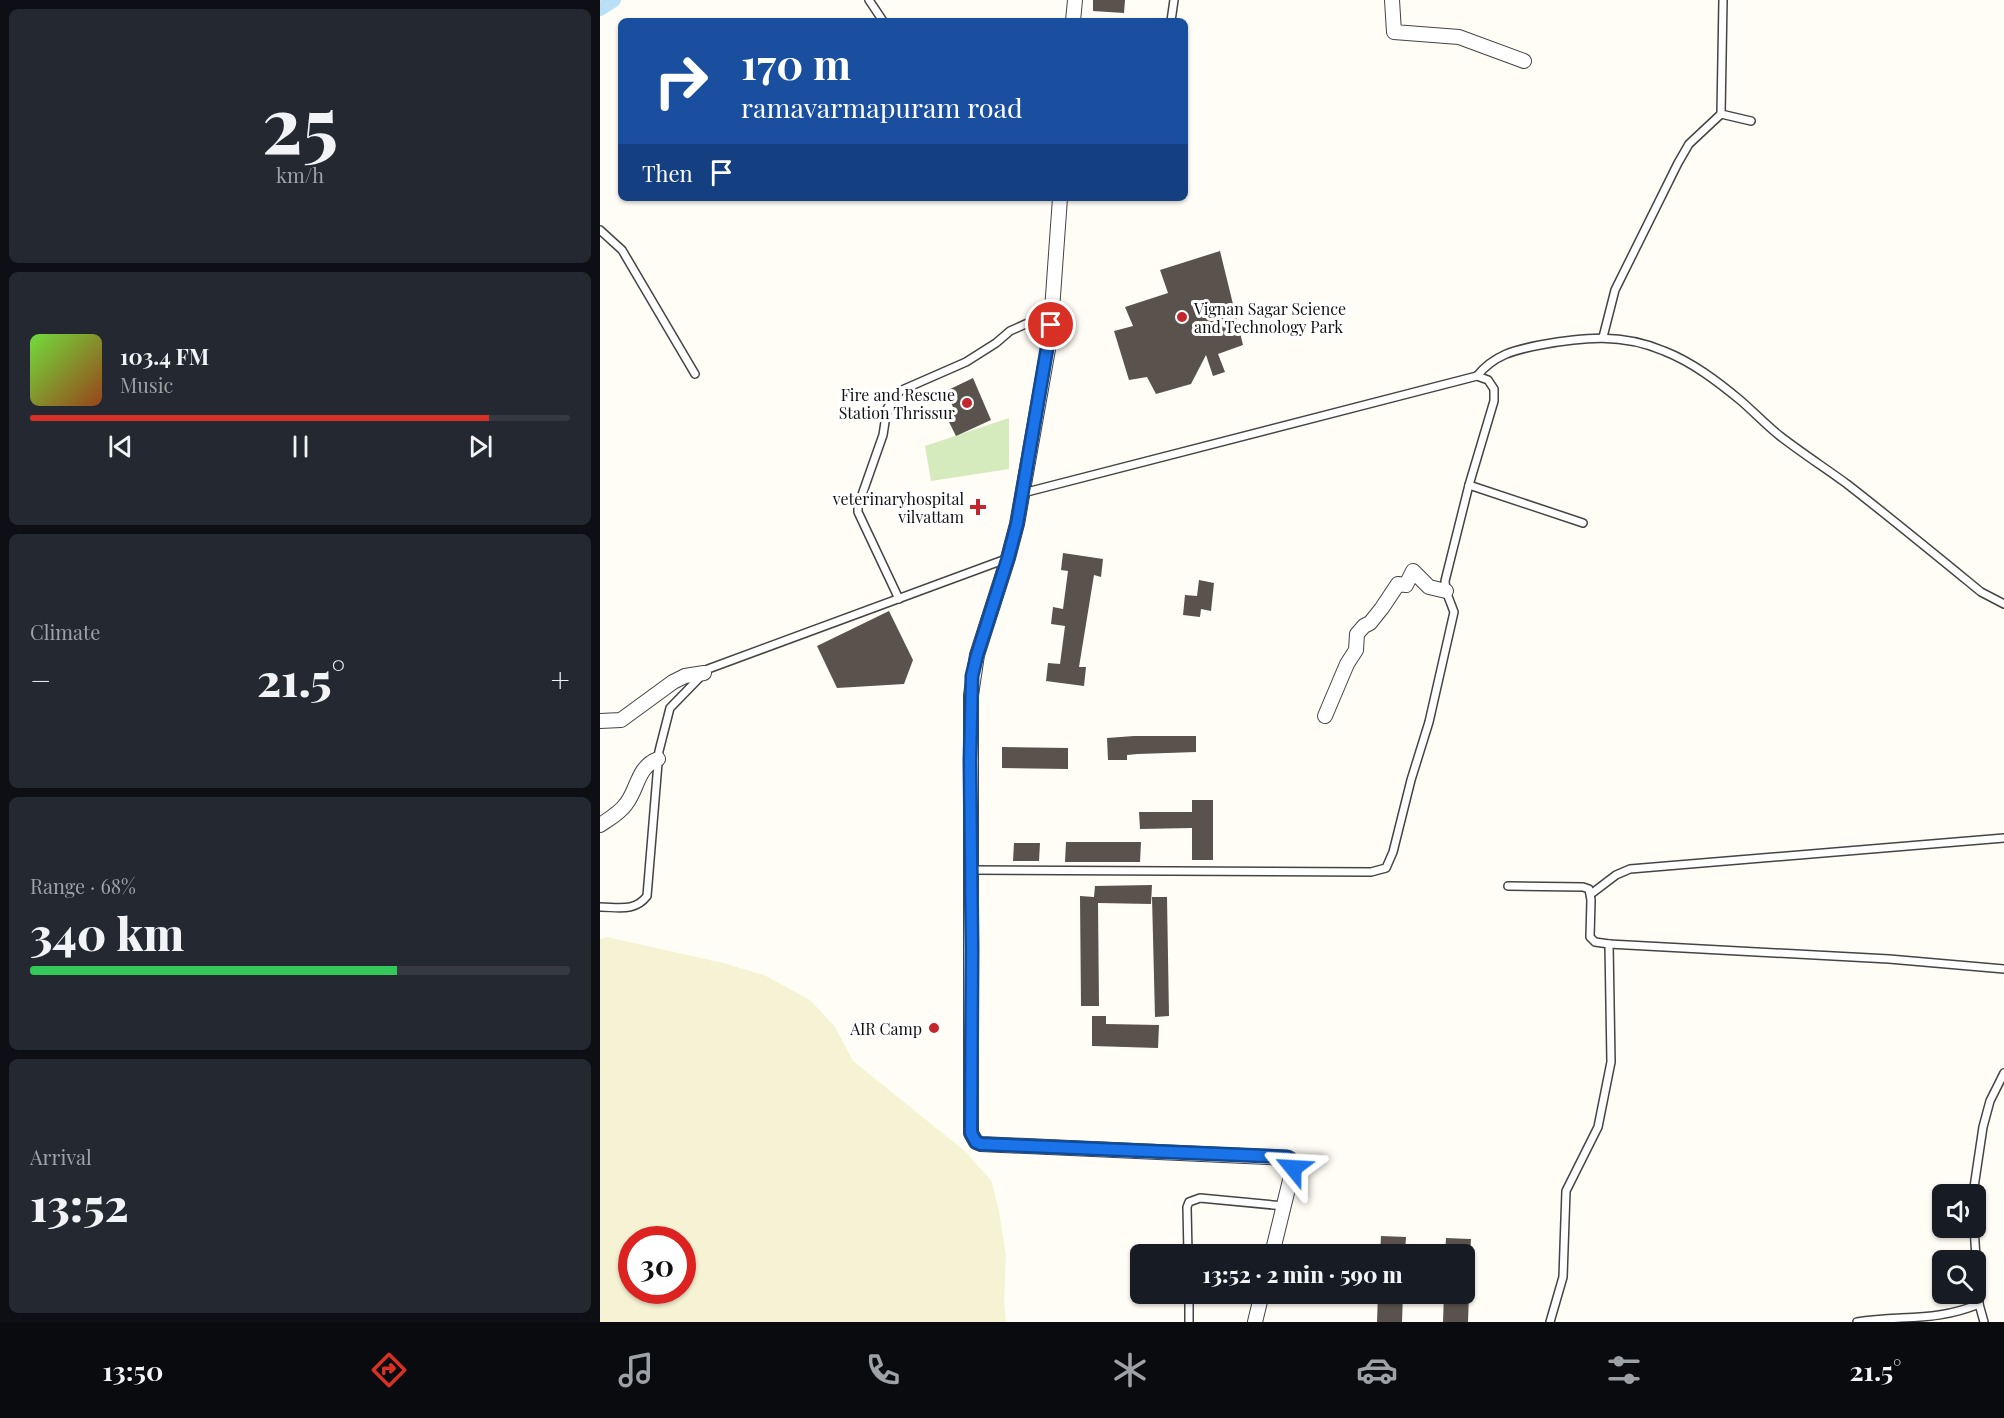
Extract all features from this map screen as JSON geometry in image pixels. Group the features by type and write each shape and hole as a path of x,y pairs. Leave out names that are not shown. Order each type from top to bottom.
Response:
{"street":[{"path":"1073,18 1075,0"},
{"path":"1392,0 1394,32 1459,37 1524,61"},
{"path":"1060,201 1050,338 1023,493 1008,558 972,676 971,1133 976,1142 981,1144 1287,1157 1293,1162 1293,1168 1274,1244"},
{"path":"1325,716 1347,664 1356,650 1357,634 1370,623 1398,584 1406,585 1413,571 1429,587 1446,591"},
{"path":"600,721 621,720 673,682 685,676 704,673"},
{"path":"600,825 625,806 645,767 658,759"},
{"path":"1255,1322 1259,1304"}],"lane":[{"path":"868,0 881,18"},
{"path":"1171,18 1174,0"},
{"path":"1603,337 1614,290 1678,163 1689,144 1721,114 1723,0"},
{"path":"1721,114 1751,121"},
{"path":"600,230 622,250 695,374"},
{"path":"899,599 858,512 858,506 883,435 890,401 902,390 966,362 1010,331 1052,312"},
{"path":"1023,493 1477,376 1494,359 1524,349 1575,338 1624,339 1664,350 1706,373 1778,435 1846,484 1981,592 2004,604"},
{"path":"970,870 1371,872 1386,868 1393,852 1411,780 1429,722 1454,612 1446,591 1445,581 1468,484 1494,401 1494,389 1488,380 1477,376"},
{"path":"1468,484 1583,523"},
{"path":"600,907 633,908 642,903 647,896 658,759 670,708 708,669 1008,558"},
{"path":"1591,894 1616,875 1630,869 2004,838"},
{"path":"1508,886 1583,887 1589,890 1591,894 1590,937 1595,942 1889,959 2004,969"},
{"path":"1550,1322 1563,1277 1566,1191 1598,1127 1611,1062 1609,944"},
{"path":"1974,1184 1983,1127 1990,1101 2004,1073"},
{"path":"1188,1244 1188,1208 1189,1202 1194,1199 1284,1206"},
{"path":"1189,1304 1189,1322"},
{"path":"1857,1322 1923,1319 1957,1313 1979,1304 1984,1322"}],"shaded area":[{"path":"607,937 723,963 764,975 810,1000 835,1027 853,1061 966,1152 992,1182 1006,1255 1004,1300 1006,1322 600,1322 600,939"}],"green space":[{"path":"1009,418 1009,469 931,481 925,446"}],"building":[{"path":"1093,0 1125,0 1124,13 1093,11"},
{"name":"Vignan Sagar Science and Technology Park","path":"1220,251 1243,345 1218,354 1225,372 1213,376 1206,355 1191,384 1156,394 1147,377 1129,380 1114,331 1133,326 1125,307 1168,293 1160,270"},
{"name":"Fire and Rescue Station Thrissur","path":"973,378 991,420 956,436 947,418 956,414 946,391"},
{"path":"1063,553 1103,559 1101,577 1094,575 1079,667 1086,667 1084,686 1046,681 1048,663 1060,664 1065,626 1051,624 1053,607 1063,609 1068,571 1061,570"},
{"path":"1199,580 1214,583 1211,611 1201,609 1200,617 1183,615 1185,595 1197,596"},
{"path":"889,611 913,660 904,684 837,688 817,646"},
{"path":"1196,736 1196,752 1127,755 1127,760 1108,760 1107,738"},
{"path":"1002,747 1068,748 1068,769 1002,768"},
{"path":"1192,800 1213,800 1213,860 1192,860 1192,828 1140,829 1139,812 1192,812"},
{"path":"1066,842 1141,842 1140,862 1065,862"},
{"path":"1014,843 1040,843 1039,861 1013,861"},
{"path":"1152,885 1151,904 1098,903 1099,1006 1081,1006 1080,896 1094,897 1095,886"},
{"path":"1152,897 1167,897 1169,1016 1155,1017"},
{"path":"1092,1016 1106,1016 1106,1024 1159,1025 1158,1048 1092,1046"},
{"path":"1381,1236 1406,1237 1406,1244 1381,1244"},
{"path":"1446,1238 1471,1239 1471,1244 1446,1244"},
{"path":"1378,1304 1403,1304 1402,1322 1377,1322"},
{"path":"1444,1304 1469,1304 1468,1322 1443,1322"}],"waterway":[{"path":"600,9 614,0"}],"place":[{"name":"Vignan Sagar Science and Technology Park","path":"1182,317"},
{"name":"Fire and Rescue Station Thrissur","path":"967,403"},
{"name":"veterinaryhospital vilvattam","path":"978,507"},
{"name":"AIR Camp","path":"934,1028"}],"route":[{"path":"1051,325 1017,524 972,676 970,761 971,1133 976,1142 981,1144 1287,1157 1293,1162 1293,1168"}]}
